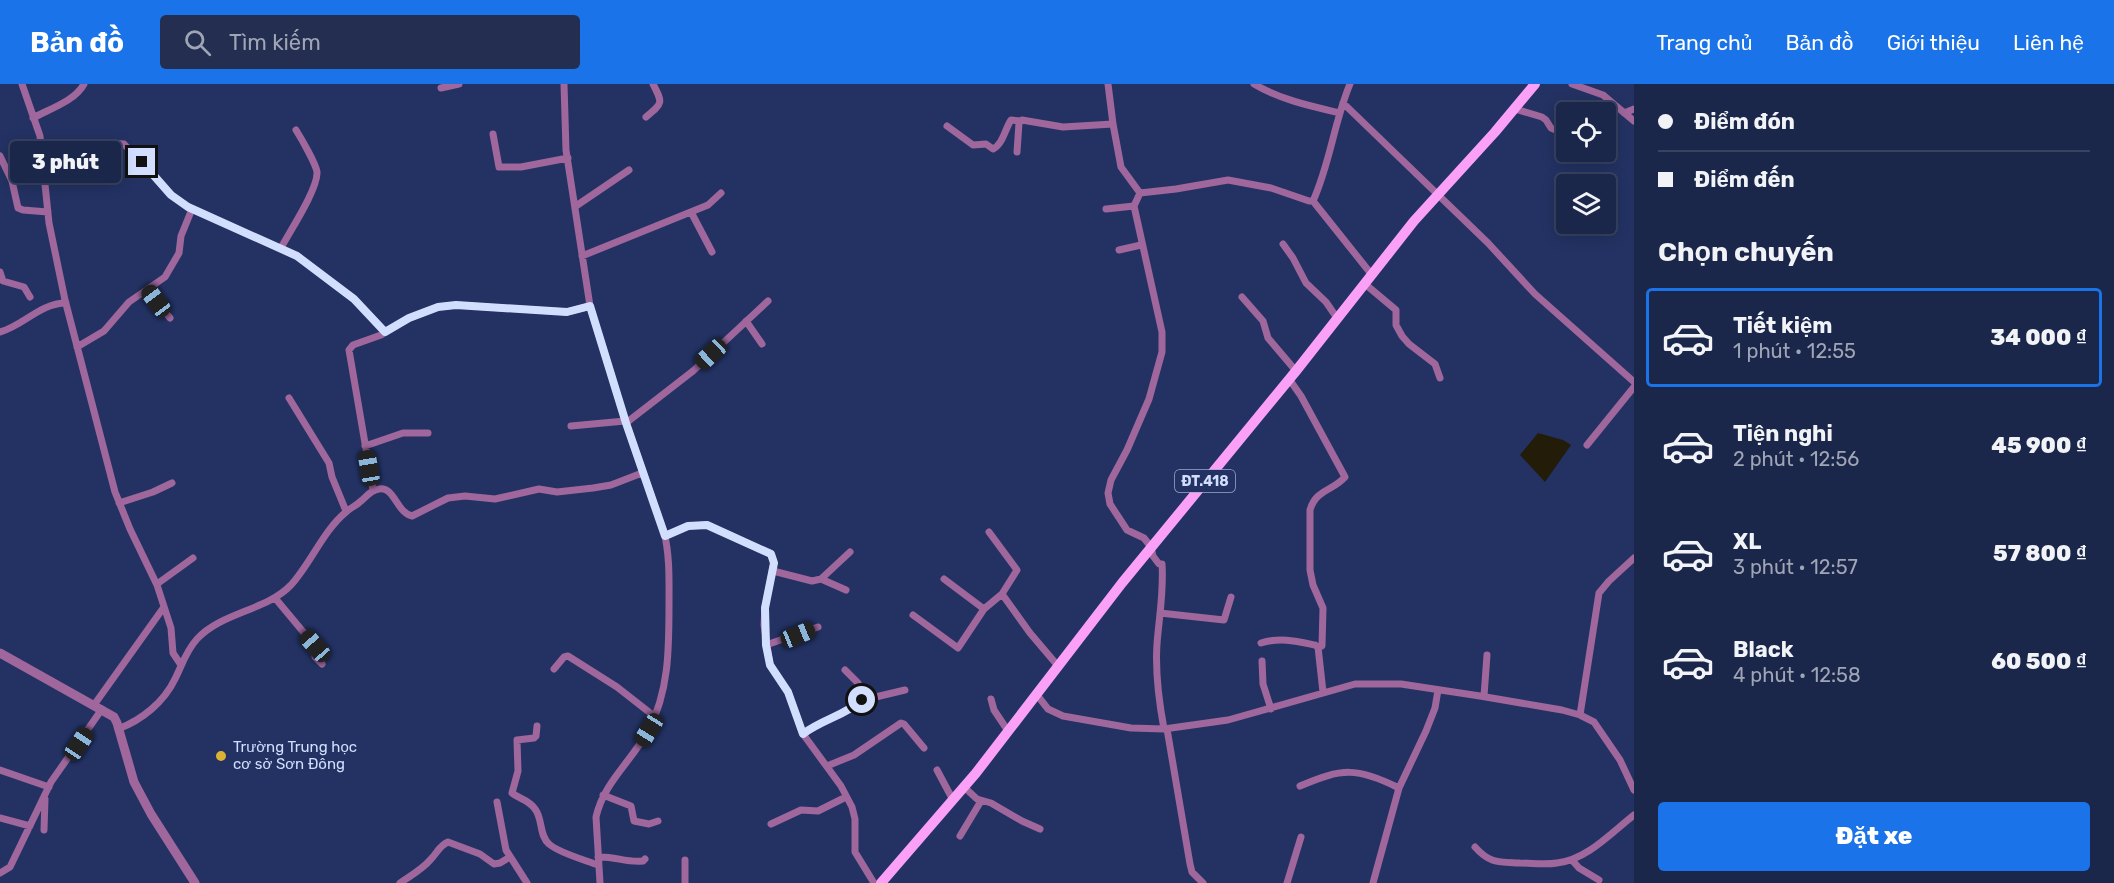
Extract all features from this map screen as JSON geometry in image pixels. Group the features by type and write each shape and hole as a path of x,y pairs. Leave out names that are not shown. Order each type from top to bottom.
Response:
{"main road":[{"name":"ĐT.418","path":"881,883 964,787 1151,547 1438,194 1535,84"}],"street":[{"path":"22,84 40,136 48,212 66,303 119,503 157,584 171,628 173,653 181,665"},
{"path":"33,118 68,99 80,91 84,84"},
{"path":"441,88 459,84"},
{"path":"564,84 567,158 590,306 625,422 668,547 669,663 663,691 654,716 642,741 612,779 603,795 596,817 600,883"},
{"path":"646,117 660,106 661,102 653,84"},
{"path":"1108,84 1121,167 1140,193"},
{"path":"1254,84 1290,101 1340,113"},
{"path":"1313,201 1321,184 1342,103 1350,84"},
{"path":"1572,84 1603,95 1634,122"},
{"path":"1342,103 1488,243 1535,294 1634,382"},
{"path":"1515,109 1542,117 1551,128 1556,130"},
{"path":"1624,113 1634,109"},
{"path":"947,126 973,144 986,144 993,149 996,148 1011,120 1025,120 1063,127 1113,124"},
{"path":"1017,152 1020,121"},
{"path":"280,248 316,179 317,169 296,130"},
{"path":"493,134 499,167 521,167 567,158"},
{"path":"43,158 110,143 124,144 171,195 192,209 297,256 354,299 385,332"},
{"path":"0,156 12,181 18,208 48,212"},
{"path":"576,206 629,170"},
{"path":"1140,193 1228,180 1271,188 1313,201 1369,279 1396,310 1396,325 1402,336 1408,344 1435,364 1440,378"},
{"path":"582,256 708,205 721,193"},
{"path":"1140,193 1134,206 1162,332 1161,352 1149,399 1111,480 1108,493 1110,504 1127,530 1144,538 1151,547 1153,556 1161,564 1157,647 1158,687 1190,864 1192,872 1203,883"},
{"path":"1106,209 1134,206"},
{"path":"77,347 104,332 129,302 165,277 179,253 181,236 192,209"},
{"path":"691,212 712,252"},
{"path":"1283,244 1306,283 1326,302 1337,318"},
{"path":"1119,250 1141,245"},
{"path":"0,272 3,281 24,287 30,297"},
{"path":"147,290 170,318"},
{"path":"1242,297 1263,321 1268,338 1292,375 1345,477 1318,495 1312,501 1310,510 1310,570 1313,585 1323,608 1322,646 1318,647"},
{"path":"571,426 625,422 693,371 768,302"},
{"path":"0,332 53,305 66,303"},
{"path":"373,490 349,350 353,345 438,307 456,305 567,312 590,306"},
{"path":"746,321 762,344"},
{"path":"1587,445 1634,387"},
{"path":"290,398 329,463 332,477 346,511"},
{"path":"365,446 403,433 428,433"},
{"path":"118,729 134,722 151,710 170,687 191,646 208,629 275,598 283,592 303,571 346,511 373,490 384,488 400,508 412,516 448,498 465,496 495,499 540,489 557,492 593,488 611,485 642,473"},
{"path":"119,503 172,483"},
{"path":"665,536 697,524 713,527 771,554 774,563 765,608 766,645 770,665 788,692 803,734 827,766 853,811 855,852 874,883"},
{"path":"914,615 958,648 984,609 1002,594 1017,570 990,532"},
{"path":"773,572 812,581 821,579 850,552"},
{"path":"157,584 193,558"},
{"path":"1580,715 1599,593 1634,558"},
{"path":"821,579 846,590"},
{"path":"944,579 984,609"},
{"path":"1002,594 1030,633 1058,666"},
{"path":"1160,613 1224,620 1231,597"},
{"path":"275,598 315,646 315,657 322,664"},
{"path":"0,872 10,867 57,772 68,760 98,707 164,607"},
{"path":"766,645 818,627"},
{"path":"1261,643 1273,639 1287,639 1318,647"},
{"path":"1318,647 1323,692"},
{"path":"0,653 114,717 134,782 150,814 195,883"},
{"path":"1484,696 1487,655"},
{"path":"554,669 564,657 568,656 617,687 654,716"},
{"path":"1262,661 1263,684 1271,709"},
{"path":"845,670 858,683 862,700"},
{"path":"1037,695 1048,709 1063,716 1131,728 1165,729 1214,723 1271,709 1323,692 1361,684 1401,684 1484,696 1580,715 1598,726 1620,760 1634,790"},
{"path":"803,734 862,700 905,690"},
{"path":"1373,883 1399,788 1435,708 1438,690"},
{"path":"991,699 994,710 1008,731"},
{"path":"827,766 854,755 901,723 924,748"},
{"path":"537,726 534,738 517,740 518,771 512,793 525,798 535,809 541,819 543,834 549,844 598,861 611,856 634,863 645,859"},
{"path":"0,770 49,787"},
{"path":"937,770 953,800"},
{"path":"1300,786 1323,776 1349,771 1365,774 1399,788"},
{"path":"964,787 981,801 992,803 1040,829"},
{"path":"603,795 631,807 634,821 649,824 658,821"},
{"path":"44,830 45,796"},
{"path":"771,824 801,810 818,811 846,797"},
{"path":"960,836 981,801"},
{"path":"497,802 503,842 527,883"},
{"path":"1475,847 1493,862 1557,864 1572,860 1592,849 1634,815"},
{"path":"0,818 30,826"},
{"path":"1287,883 1301,837"},
{"path":"402,882 433,858 438,848 447,842 480,854 494,864 510,857"},
{"path":"685,860 685,883"},
{"path":"1572,860 1579,868 1599,880"}],"shaded area":[{"path":"1538,433 1563,440 1571,445 1545,482 1520,455"}],"place":[{"name":"Trường Trung học cơ sở Sơn Đông","path":"221,756"}],"route":[{"path":"142,162 171,195 188,207 297,256 354,299 385,332 409,318 438,307 456,305 567,312 590,306 642,473 665,536 688,526 707,525 765,550 774,558 765,608 766,645 770,665 788,692 803,734 862,700"}]}
